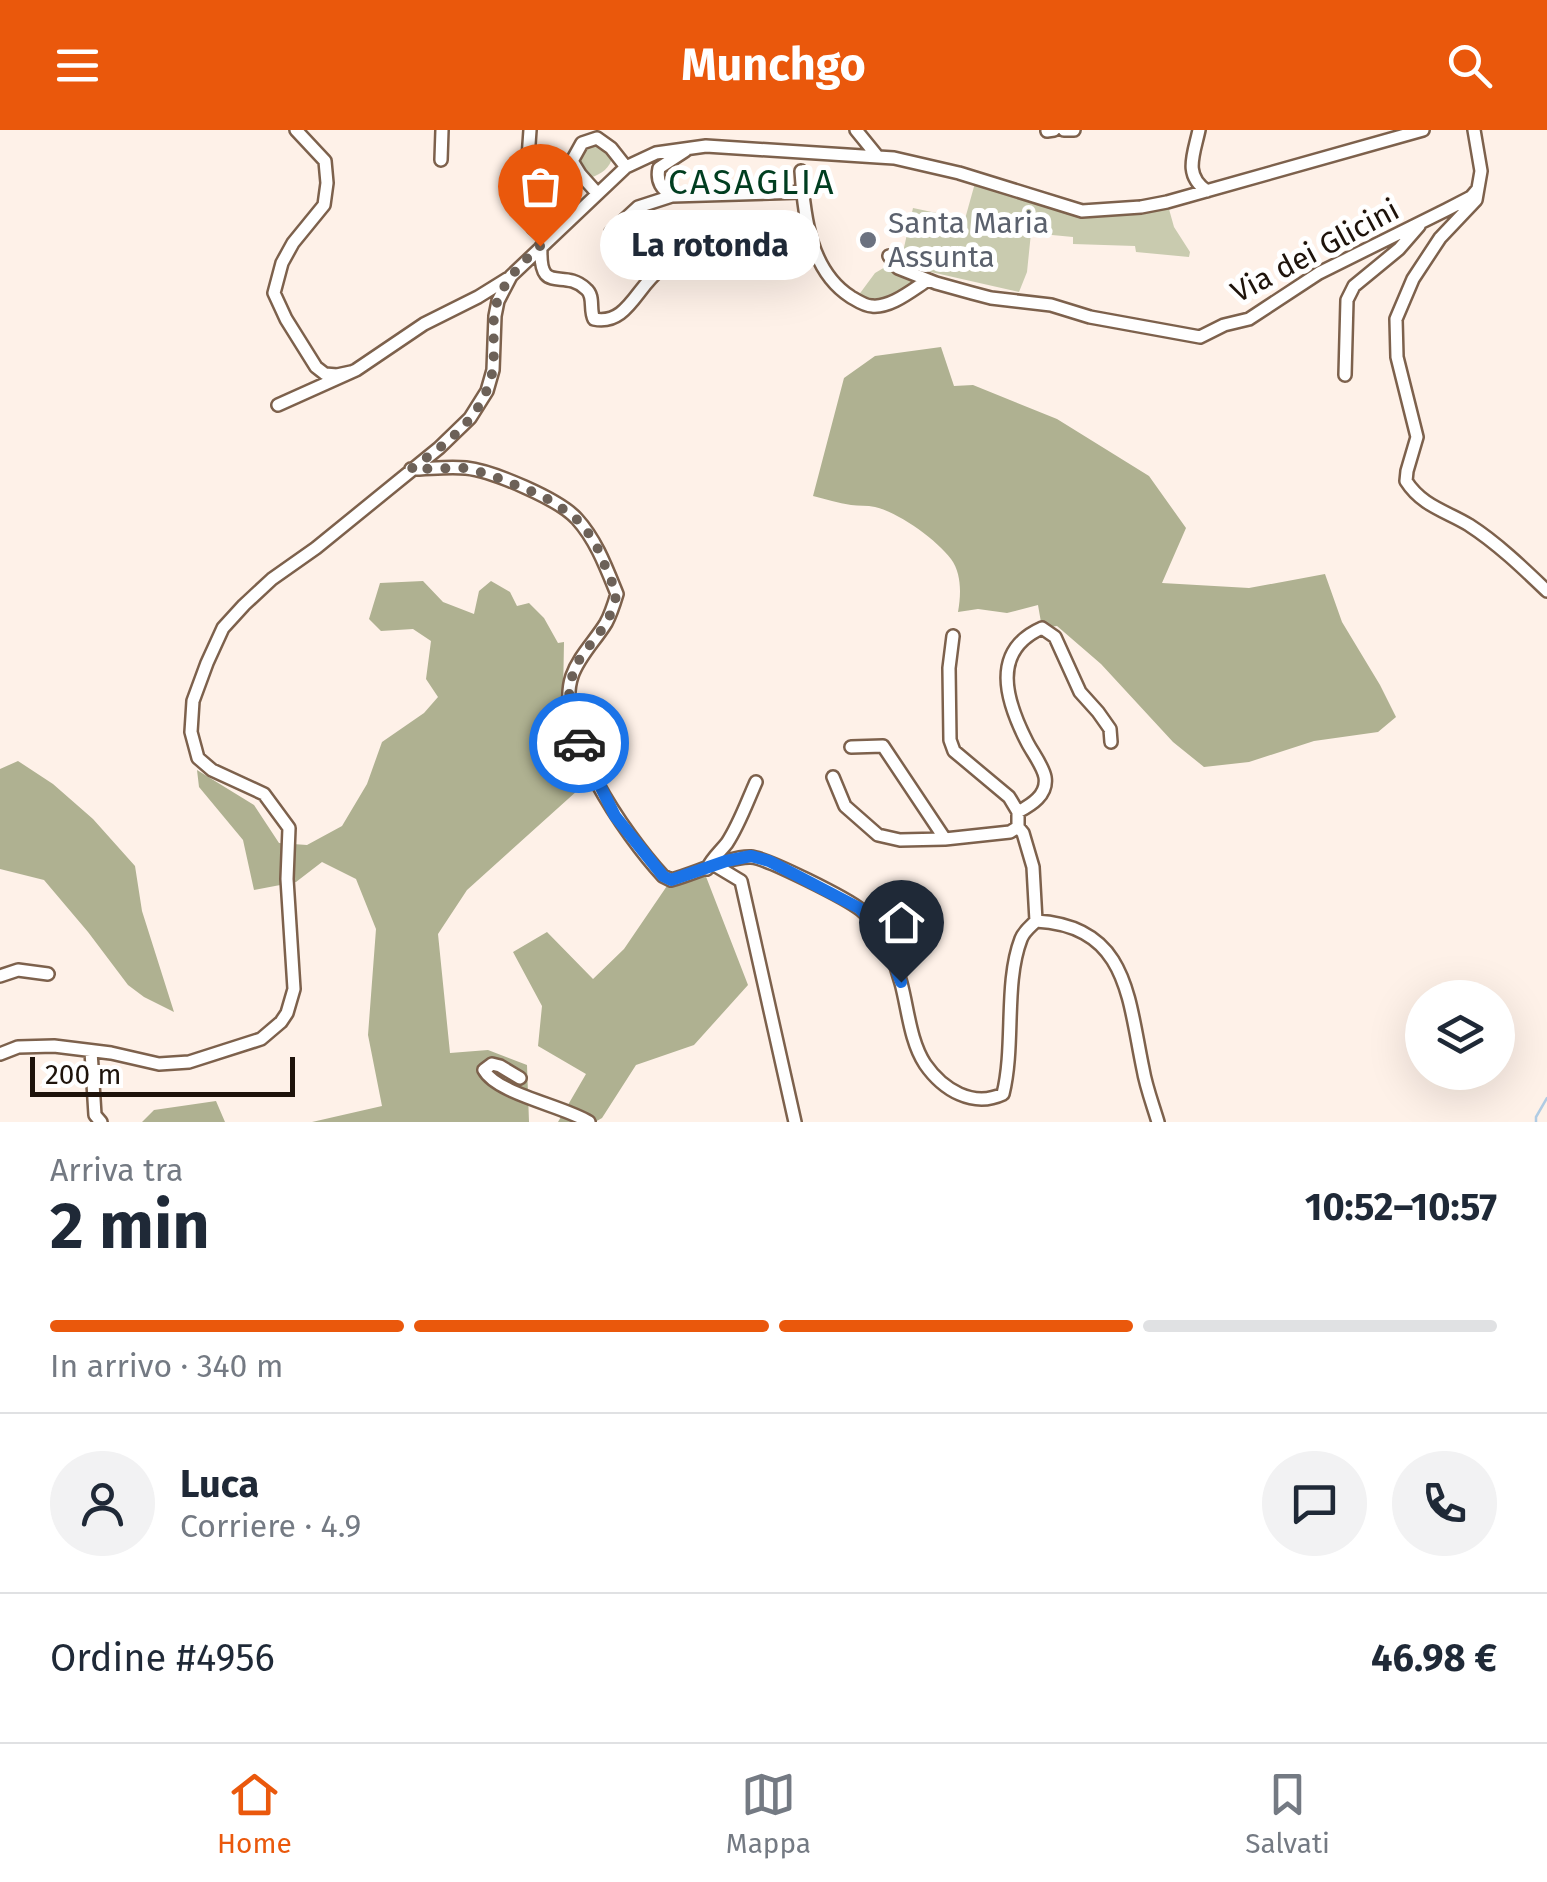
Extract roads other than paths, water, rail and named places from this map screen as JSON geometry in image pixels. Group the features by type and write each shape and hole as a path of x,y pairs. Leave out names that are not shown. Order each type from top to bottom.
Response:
{"street":[{"path":"296,130 325,161 327,183 324,205 287,253 274,292 316,367 337,376 351,372"},
{"path":"441,160 442,130"},
{"path":"530,130 525,200 527,217 544,243 540,264 552,280 570,280 586,288 594,319 612,320 660,270 676,263 732,255 816,255"},
{"path":"856,130 878,156"},
{"path":"1064,130 1074,130"},
{"path":"1199,130 1192,174 1196,184 1207,191"},
{"path":"278,405 351,372 424,324 478,298 511,276 626,167 656,153 706,146 894,158 974,177 1082,211 1141,207 1424,130"},
{"path":"1474,130 1481,171 1476,200 1440,238 1413,279 1396,319 1397,357 1416,437 1406,481 1422,500 1468,525 1547,591"},
{"path":"597,193 572,161 582,143 598,134 626,167"},
{"path":"672,196 662,189 658,168 693,147"},
{"path":"802,172 803,204 816,255 826,276 841,290 871,306 889,304 928,280"},
{"name":"Via dei Glicini","path":"888,256 898,268 991,298 1051,305 1090,317 1200,337 1248,319 1319,274 1471,197 1477,190"},
{"path":"612,232 638,207 672,196 802,192"},
{"name":"Via dei Glicini","path":"1345,375 1347,300 1354,286 1400,250 1422,223"},
{"path":"0,1054 36,1046 91,1051 159,1064 189,1062 261,1039 274,1031 287,1012 294,989 287,879 289,828 264,794 212,770 198,758 191,732 194,701 223,628 244,604 454,435 479,406 494,370 494,316 511,276"},
{"path":"411,469 464,468 488,474 543,496 574,516 594,540 617,594 609,618 580,658 571,678 568,705 573,729 615,816 663,876 671,880 751,856 769,861 859,908 875,924 888,947 924,1063 950,1090 971,1100 1003,1094 1009,1069 1016,958 1022,934 1036,921 1074,927 1110,953 1121,974 1158,1122"},
{"path":"1018,812 1036,802 1044,789 1045,776 1016,719 1006,678 1008,661 1027,634 1042,628 1055,637 1080,692 1110,729 1111,742"},
{"path":"953,636 949,668 950,740 954,752 1010,798 1018,812 1018,827 1033,867 1036,921"},
{"path":"851,747 882,746 945,839"},
{"path":"833,776 845,806 878,835 900,840 945,839 1010,832 1018,827"},
{"path":"711,867 712,857 726,844 756,782"},
{"path":"711,867 741,881 795,1122"},
{"path":"0,976 18,970 48,974"},
{"path":"91,1051 95,1115 101,1122"},
{"path":"520,1078 492,1064 484,1070 502,1087 589,1122"}],"waterway":[{"path":"1536,1122 1547,1098"}],"place":[{"name":"Santa Maria Assunta","path":"868,240"},
{"name":"La rotonda","path":"540,246"}],"district":[{"name":"CASAGLIA","path":"752,182"}]}
